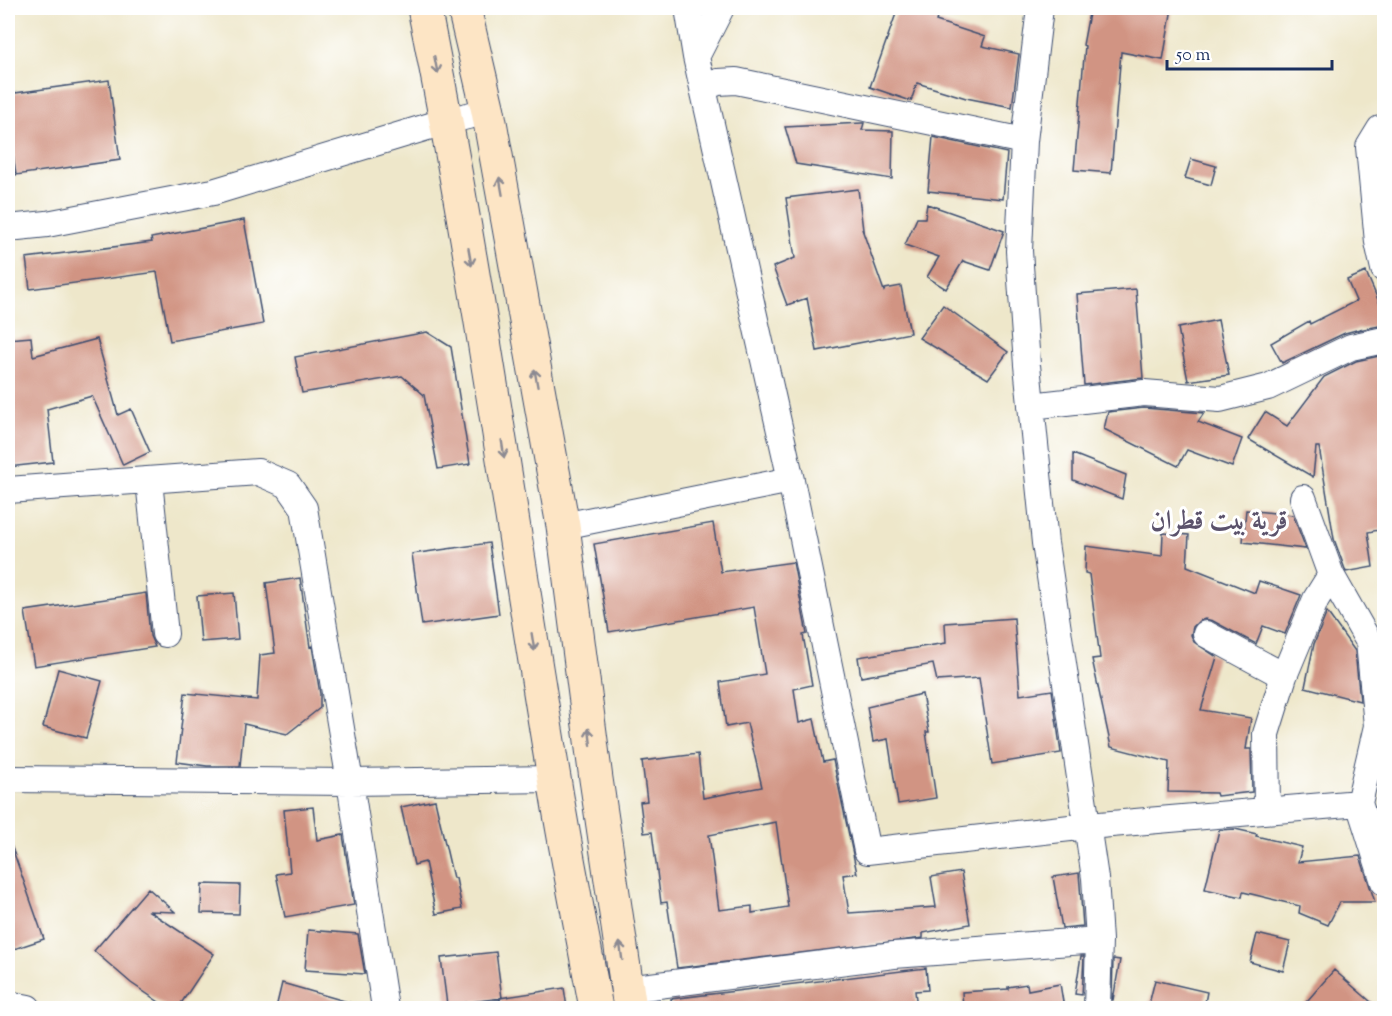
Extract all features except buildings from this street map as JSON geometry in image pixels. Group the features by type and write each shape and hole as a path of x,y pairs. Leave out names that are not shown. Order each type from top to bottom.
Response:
{"street":[{"path":"424,8 447,121 487,349 554,779 596,1008"},
{"path":"464,8 488,111 563,526 628,999 894,955 1099,940"},
{"path":"688,8 696,57 791,480 867,851 1088,825 1359,803"},
{"path":"696,57 721,8"},
{"path":"1041,8 1024,141 1019,250 1044,543 1095,878 1099,940 1097,1008"},
{"path":"703,88 718,82 736,81 1024,141"},
{"path":"8,228 47,224 213,192 447,121 488,111"},
{"path":"1384,129 1380,129 1369,147 1378,242 1384,269"},
{"path":"1031,406 1144,393 1220,399 1268,387 1351,347 1384,340"},
{"path":"487,349 529,341"},
{"path":"8,490 258,472 288,485 304,508 385,1008"},
{"path":"563,526 791,480"},
{"path":"149,481 165,634"},
{"path":"1303,498 1330,575 1369,642 1377,726 1359,803 1384,882"},
{"path":"1267,810 1266,734 1284,676 1316,599 1330,575"},
{"path":"1206,634 1284,676"},
{"path":"8,779 350,782 596,779"},
{"path":"8,1004 28,1008"}],"district":[{"name":"قرية بيت قطران","path":"1219,522"}]}
